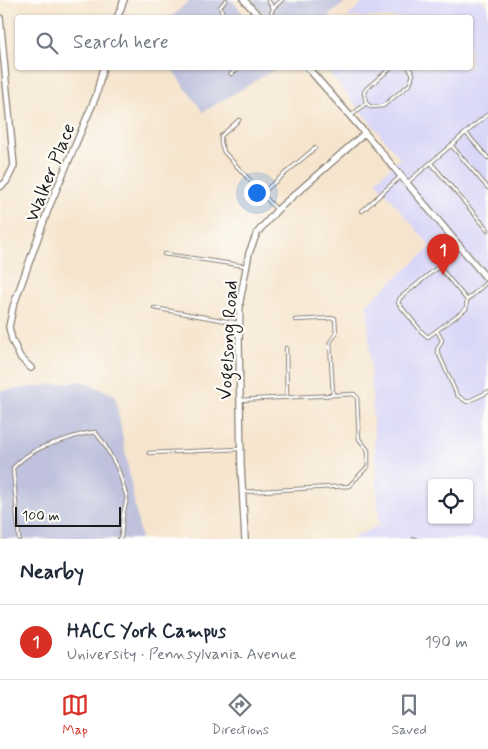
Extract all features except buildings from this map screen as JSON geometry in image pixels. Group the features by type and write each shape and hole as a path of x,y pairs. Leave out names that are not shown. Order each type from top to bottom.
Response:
{"street":[{"path":"118,15 124,0"},
{"path":"244,0 258,15"},
{"path":"0,18 14,166 6,182 0,187"},
{"name":"Walker Place","path":"31,368 20,357 12,340 9,327 13,307 49,207 96,96 102,70"},
{"path":"310,70 365,132 488,281"},
{"name":"Vogelsong Road","path":"245,539 240,449 239,323 240,301 249,253 256,233 277,210 365,132"}],"lane":[{"path":"224,15 220,7 226,0"},
{"path":"268,0 273,8"},
{"path":"271,15 273,8 282,0"},
{"path":"231,74 236,70"},
{"path":"388,70 366,88 364,92 366,103 371,107 383,106 410,84 413,74 410,70"},
{"path":"351,116 366,103"},
{"path":"407,183 488,114"},
{"path":"239,120 221,136 224,152 277,210"},
{"path":"466,133 488,158"},
{"path":"451,145 488,188"},
{"path":"262,193 315,148"},
{"path":"431,162 488,230"},
{"path":"362,211 401,176"},
{"path":"164,254 246,266"},
{"path":"467,300 441,269 437,268 400,298 398,303 428,337 466,309 467,300 488,281"},
{"path":"154,308 239,323"},
{"path":"295,320 335,318 336,334 330,342 333,395"},
{"path":"437,331 442,340 436,350 457,395 467,402 488,392"},
{"path":"286,348 287,398"},
{"path":"239,400 354,394 357,397 359,439 368,450 368,466 349,486 242,492"},
{"path":"19,539 13,468 24,457 42,446 83,433 95,432 103,442 118,469 127,498 123,514 121,537 119,539"},
{"path":"149,453 240,449"}],"shaded area":[{"path":"190,0 232,0 244,15 173,15"},
{"path":"252,0 348,0 330,15 264,15"},
{"path":"366,0 482,0 488,7 488,539 351,539 379,525 367,304 431,247 376,181 400,158 327,70 473,70 473,15 349,15"},
{"path":"172,70 274,70 203,112"},
{"path":"82,381 115,395 141,539 1,539 0,391"}],"place":[{"name":"HACC York Campus","path":"443,275"}]}
